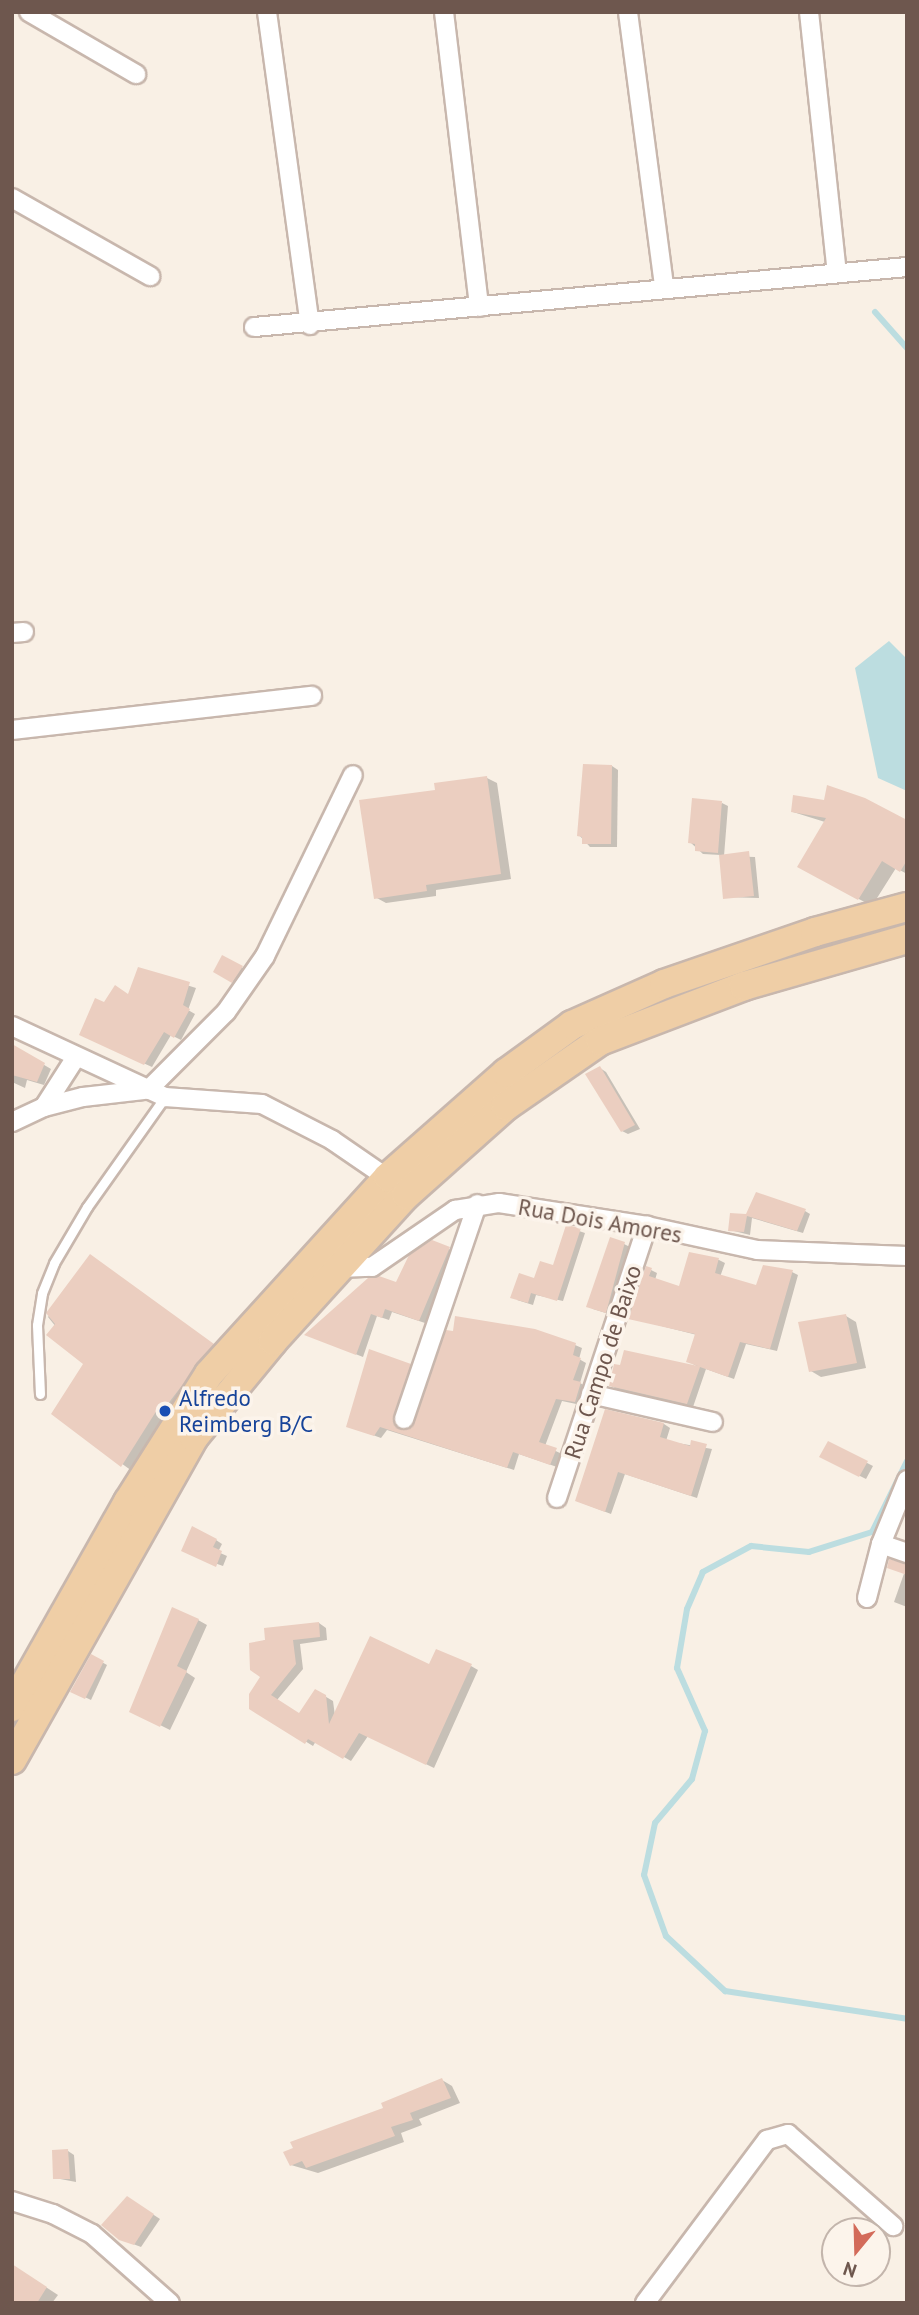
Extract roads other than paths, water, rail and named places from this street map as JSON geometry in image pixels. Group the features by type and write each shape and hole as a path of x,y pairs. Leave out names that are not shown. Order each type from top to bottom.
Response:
{"main road":[{"path":"12,1707 179,1419 209,1374 327,1261 506,1073 572,1025 664,984 815,932 907,907"},
{"path":"397,1186 600,1041 744,986 907,939"},
{"path":"12,1760 194,1437 327,1261"}],"street":[{"path":"29,12 136,74"},
{"path":"267,12 310,325"},
{"path":"444,12 479,307"},
{"path":"628,12 664,287"},
{"path":"809,12 837,273"},
{"path":"12,198 150,276"},
{"path":"254,327 310,325 664,287 907,267"},
{"path":"12,730 312,696"},
{"path":"157,1093 226,1012 265,956 353,775"},
{"path":"12,1026 157,1093"},
{"path":"44,1107 76,1057"},
{"path":"12,1122 44,1107 157,1093 262,1104 332,1140 397,1186"},
{"name":"Rua Dois Amores","path":"327,1261 372,1267 446,1215 477,1204 499,1203 648,1226 757,1250 907,1256"},
{"path":"404,1419 477,1204"},
{"name":"Rua Campo de Baixo","path":"557,1498 648,1226"},
{"path":"591,1394 713,1422"},
{"path":"867,1598 881,1544 907,1480"},
{"path":"881,1544 907,1553"},
{"path":"645,2303 767,2140 788,2134 893,2226"},
{"path":"12,2201 53,2214 92,2234 170,2303"}],"lane":[{"path":"40,1394 37,1325 42,1293 54,1263 157,1093"}],"water":[{"path":"889,641 907,659 907,791 878,778 855,668"}],"waterway":[{"path":"875,312 907,348"},
{"path":"907,1461 872,1532 809,1552 751,1546 703,1572 687,1609 677,1668 705,1731 692,1779 655,1823 644,1875 666,1936 725,1991 907,2019"}],"place":[{"name":"Alfredo Reimberg B/C","path":"165,1411"}]}
